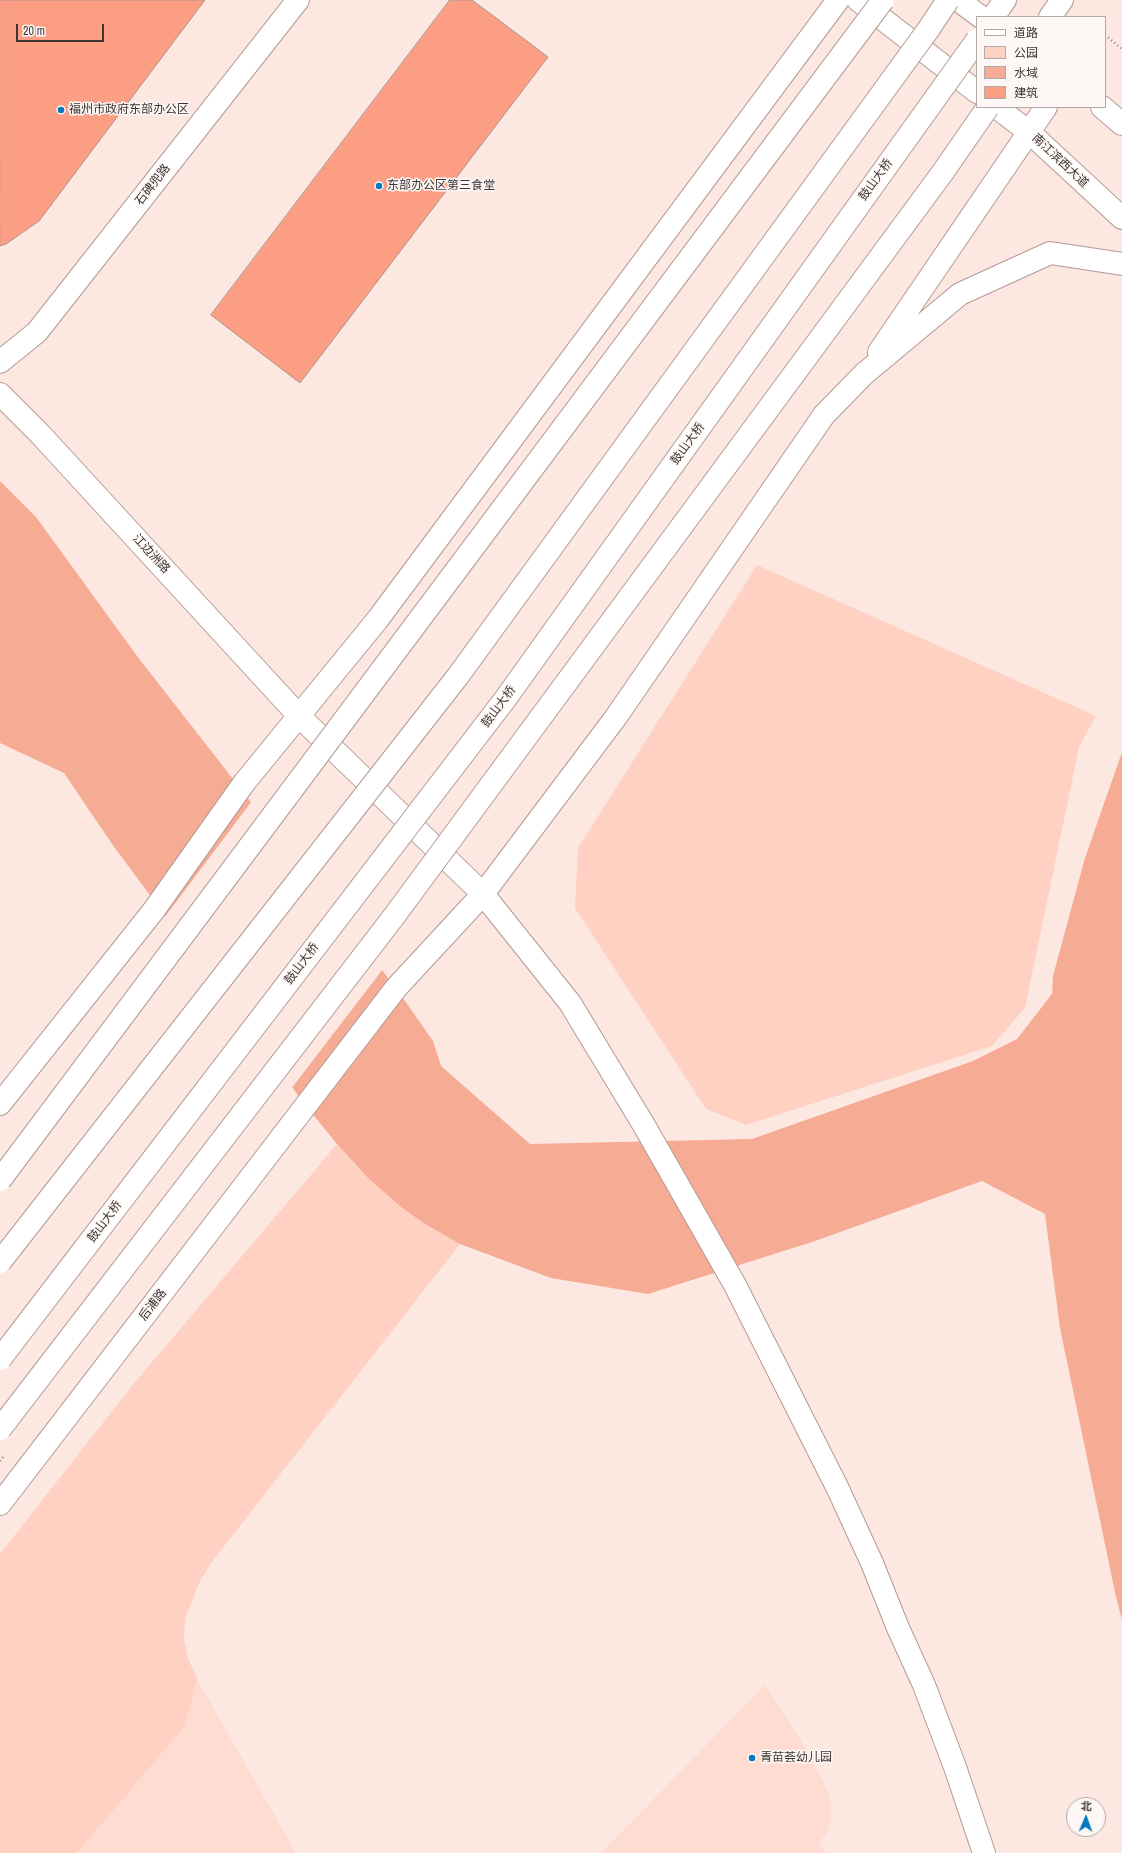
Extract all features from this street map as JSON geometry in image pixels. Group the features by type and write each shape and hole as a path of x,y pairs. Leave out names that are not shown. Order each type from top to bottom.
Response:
{"main road":[{"name":"石碑兜路","path":"0,362 37,332 298,0"},
{"path":"0,1104 154,910 244,783 378,619 838,0"},
{"path":"858,0 976,91"},
{"path":"0,1180 883,0"},
{"path":"0,1262 458,676 923,37 948,0"},
{"path":"958,0 980,16"},
{"path":"994,16 1004,0"},
{"path":"1051,16 1062,0"},
{"name":"鼓山大桥","path":"0,1359 506,698 976,41"},
{"path":"0,1429 395,915 942,172 987,108"},
{"name":"南江滨西大道","path":"997,108 1029,132 1122,218"},
{"path":"864,374 1045,108"},
{"path":"1103,108 1122,124"},
{"path":"864,374 960,294 1050,253 1122,264"},
{"name":"后浦路","path":"0,1504 396,988 483,894 616,717 824,415 864,374"},
{"name":"江边洲路","path":"0,394 40,434 299,716 483,894 570,1003 645,1126 735,1284 838,1489 872,1563 898,1628 924,1685 956,1767 984,1853"}],"path":[{"path":"1106,36 1122,49"}],"shaded area":[{"path":"197,1679 296,1853 77,1853 185,1726"},
{"name":"青苗荟幼儿园","path":"765,1685 800,1739 821,1777 829,1796 831,1809 830,1823 826,1834 818,1843 826,1853 601,1853"}],"green space":[{"path":"757,565 1096,716 1079,747 1025,1008 992,1046 746,1125 706,1109 575,908 578,848"},
{"path":"337,1144 369,1179 425,1224 460,1244 211,1563 200,1581 185,1618 184,1640 188,1658 197,1679 185,1726 77,1853 0,1853 0,1554 131,1387"}],"water":[{"path":"0,481 36,517 137,656 396,988 433,1041 441,1066 530,1144 752,1139 973,1061 1017,1039 1052,994 1053,976 1085,858 1122,752 1122,1620 1060,1328 1045,1214 982,1181 815,1241 648,1294 551,1278 460,1244 425,1224 400,1206 369,1179 337,1144 306,1106 112,844 64,773 0,743"}],"pier":[{"path":"252,801 383,969 291,1089 164,918"}],"building":[{"name":"福州市政府东部办公区","path":"0,0 205,0 39,221 6,244 0,246"},
{"name":"东部办公区第三食堂","path":"450,0 472,0 548,57 300,383 211,315"}],"place":[{"name":"福州市政府东部办公区","path":"61,110"},
{"name":"东部办公区第三食堂","path":"379,186"},
{"name":"青苗荟幼儿园","path":"752,1758"}]}
